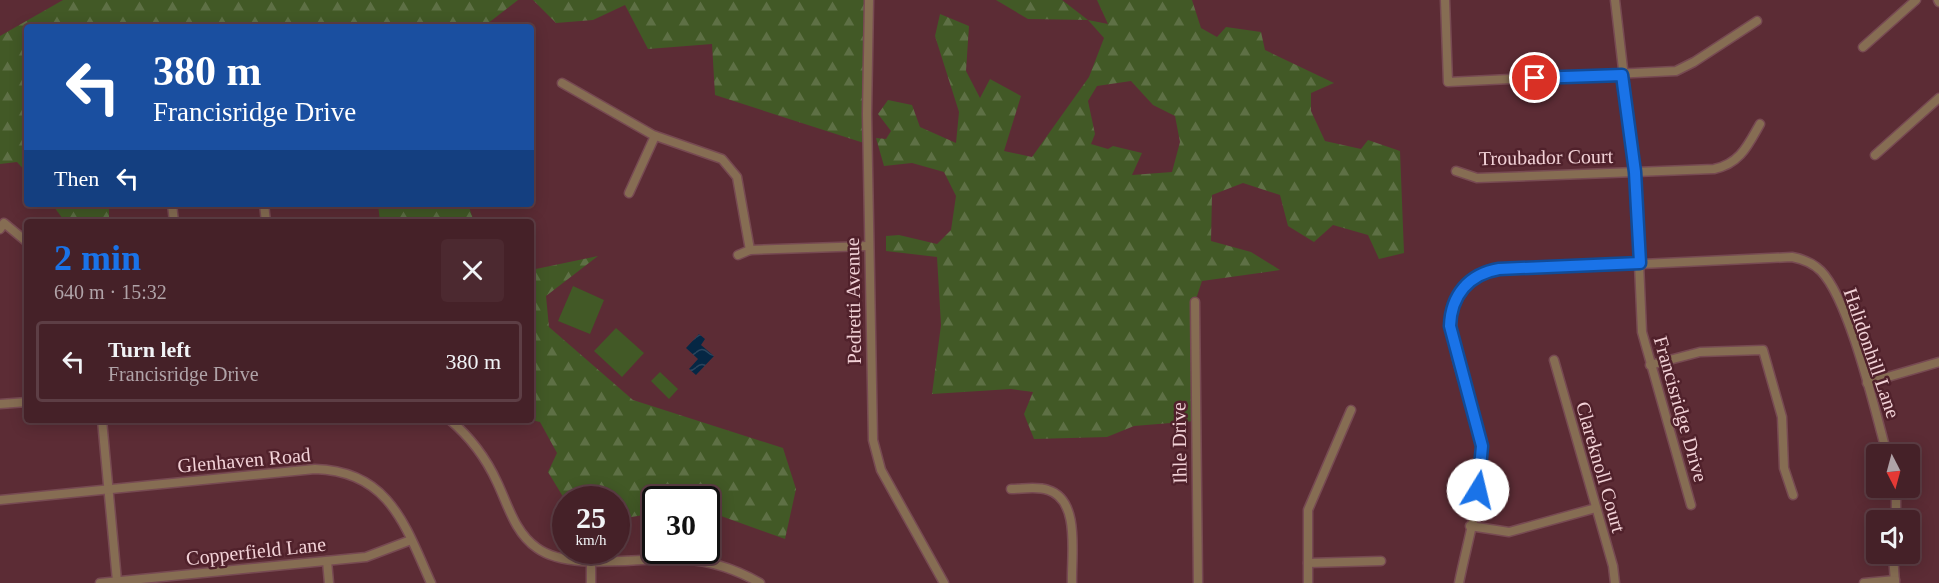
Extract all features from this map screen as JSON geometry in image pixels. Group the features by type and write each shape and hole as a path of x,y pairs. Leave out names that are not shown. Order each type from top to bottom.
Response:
{"street":[{"name":"Pedretti Avenue","path":"869,0 868,246 874,449 882,470 944,583"},
{"path":"1445,0 1448,82 1663,73 1685,67 1757,21"},
{"name":"Francisridge Drive","path":"1616,0 1622,75 1635,172 1642,332 1691,505"},
{"path":"1863,47 1916,0"},
{"path":"562,83 655,136 722,159 737,177 750,250"},
{"path":"1875,155 1939,98"},
{"name":"Troubador Court","path":"1456,171 1477,178 1714,169 1727,165 1743,153 1760,124"},
{"path":"629,193 655,136"},
{"path":"0,229 4,223 24,240"},
{"path":"738,255 750,250 868,246"},
{"name":"Halidonhill Lane","path":"1460,583 1481,471 1482,446 1451,335 1450,316 1459,292 1481,274 1499,269 1792,257 1808,262 1828,279 1847,321 1884,444"},
{"name":"Ihle Drive","path":"1195,302 1198,583"},
{"path":"1650,364 1700,352 1762,350 1782,417 1784,468 1793,495"},
{"name":"Clareknoll Court","path":"1554,360 1615,583"},
{"path":"1867,383 1939,362"},
{"path":"0,404 24,402"},
{"path":"1308,583 1307,519 1311,501 1351,410"},
{"path":"102,423 117,581"},
{"path":"453,423 488,464 518,526 529,542 552,556"},
{"name":"Glenhaven Road","path":"0,500 328,470 353,475 375,488 393,506 431,583"},
{"path":"1011,489 1046,489 1064,501 1070,519 1072,583"},
{"path":"1470,526 1509,532 1596,508"},
{"name":"Copperfield Lane","path":"100,583 372,556 411,540"},
{"path":"630,561 689,560 724,567 760,583"},
{"path":"327,561 329,583"},
{"path":"1308,563 1381,561"},
{"path":"591,564 591,583"},
{"path":"1864,583 1895,581 1894,564"}],"green space":[{"path":"63,0 518,0 487,24 24,24 24,170 17,162 0,164 0,36"},
{"path":"533,0 869,0 867,144 715,95 712,44 648,49 625,5 593,20 556,23"},
{"path":"996,0 1062,0 1088,20 1028,19"},
{"path":"1097,0 1192,0 1201,28 1217,37 1226,27 1261,32 1265,50 1334,83 1311,93 1311,111 1325,141 1361,149 1368,140 1400,151 1404,253 1379,259 1368,235 1333,225 1314,242 1288,226 1280,195 1243,183 1212,195 1211,241 1251,252 1280,270 1202,281 1195,302 1195,421 1134,426 1107,437 1034,439 1024,414 1033,392 1011,389 932,394 941,325 937,257 886,251 886,236 899,235 937,244 951,230 956,196 944,172 912,163 884,166 876,138 886,139 891,131 878,114 888,100 912,105 920,127 956,143 959,112 935,36 940,14 969,26 966,71 980,98 990,79 1021,96 1004,151 1032,157 1089,77 1104,38 1088,20 1108,24","holes":["1131,81 1153,105 1175,116 1180,142 1172,172 1132,175 1142,153 1113,146 1108,149 1091,144 1095,134 1088,101 1097,86"]},
{"path":"54,207 109,207 109,219 63,219"},
{"path":"378,207 469,207 473,219 380,219"},
{"path":"598,256 546,296 549,327 633,400 783,448 796,489 785,539 720,516 720,486 642,486 642,515 630,517 630,486 556,486 548,472 557,453 540,422 534,421 534,269"},
{"path":"573,286 604,300 590,334 558,321"},
{"path":"616,328 644,353 622,377 594,351"},
{"path":"660,372 678,389 669,399 651,381"}],"water":[{"path":"699,334 705,339 701,345 714,356 696,375 689,369 698,359 686,348"}],"route":[{"path":"1478,490 1483,460 1482,446 1450,326 1452,307 1459,292 1481,274 1499,269 1640,263 1635,172 1622,75 1535,78"}]}
